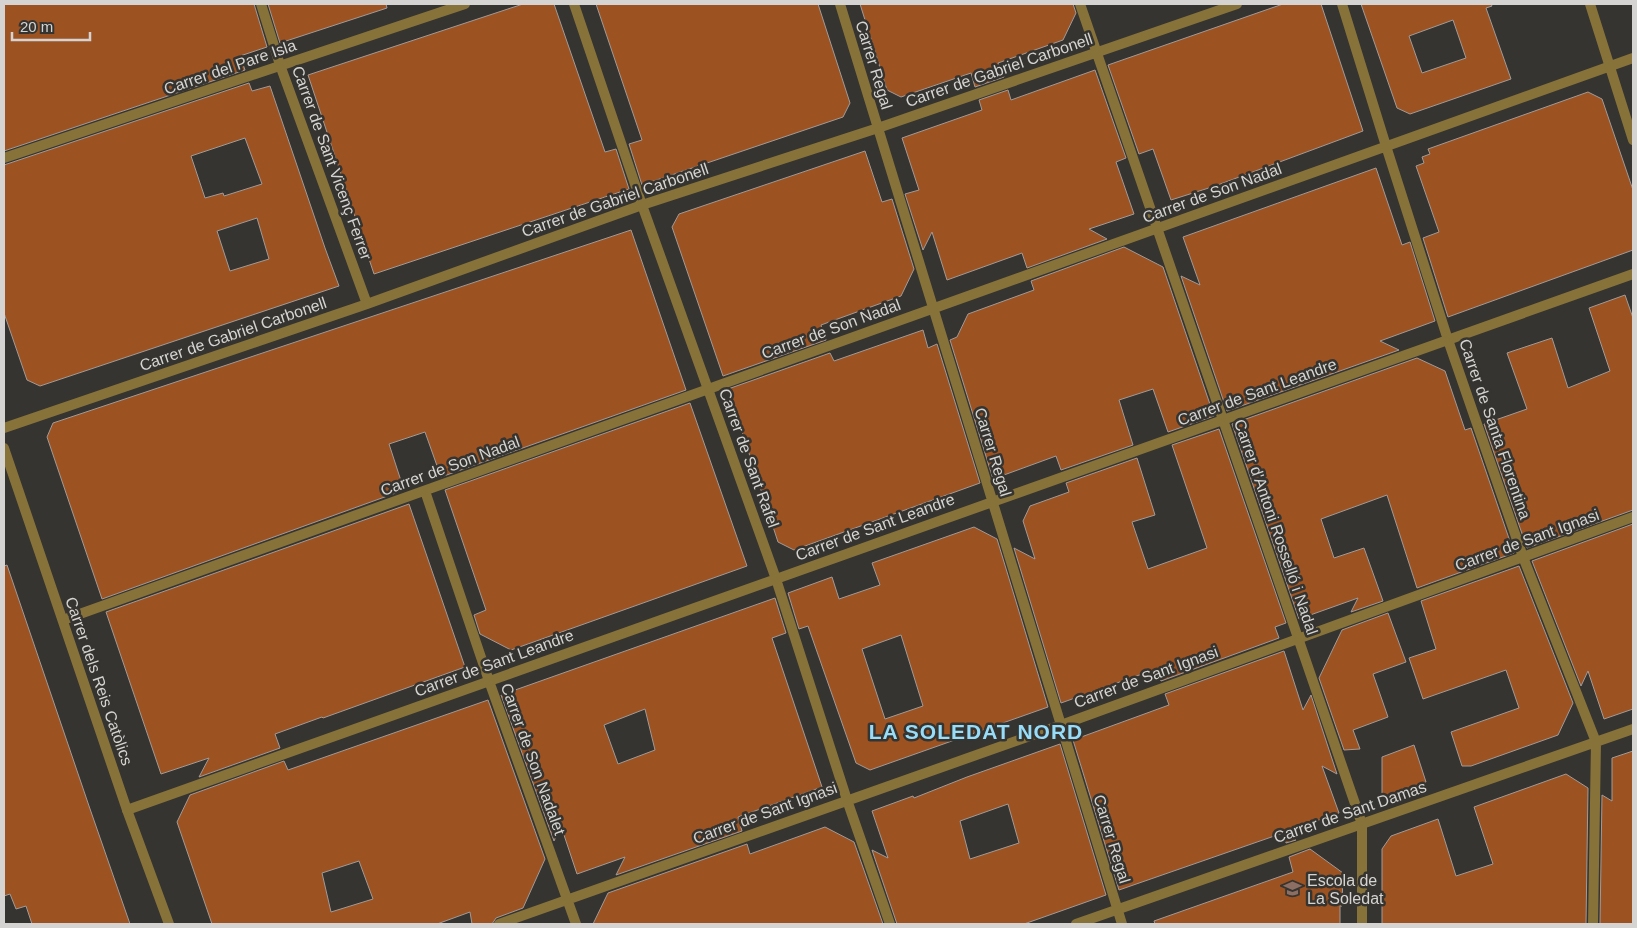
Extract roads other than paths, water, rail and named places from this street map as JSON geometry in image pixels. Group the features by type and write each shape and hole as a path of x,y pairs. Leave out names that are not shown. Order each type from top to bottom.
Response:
{"street":[{"name":"Carrer de Sant Vicenç Ferrer","path":"261,4 280,65 367,304"},
{"name":"Carrer del Pare Isla","path":"4,158 465,4"},
{"name":"Carrer de Sant Rafel","path":"574,4 642,205 776,579 847,800 890,924"},
{"name":"Carrer Regal","path":"840,4 1122,924"},
{"name":"Carrer d'Antoni Rosselló i Nadal","path":"1080,4 1362,824 1362,924"},
{"name":"Carrer de Gabriel Carbonell","path":"4,428 367,304 642,205 878,128 1237,4"},
{"name":"Carrer de Santa Florentina","path":"1342,4 1448,340 1523,557 1596,742 1593,924"},
{"path":"1590,4 1633,140"},
{"name":"Carrer de Son Nadal","path":"63,620 1633,58"},
{"name":"Carrer de Sant Leandre","path":"127,810 1633,274"},
{"name":"Carrer dels Reis Catòlics","path":"4,448 127,810 169,924"},
{"name":"Carrer de Son Nadalet","path":"425,491 489,681 576,924"},
{"name":"Carrer de Sant Ignasi","path":"499,924 1061,725 1633,518"},
{"name":"Carrer de Sant Damas","path":"1076,924 1633,729"}],"place":[{"name":"Escola de La Soledat","path":"1293,889"}],"district":[{"name":"LA SOLEDAT NORD","path":"976,731"}]}
